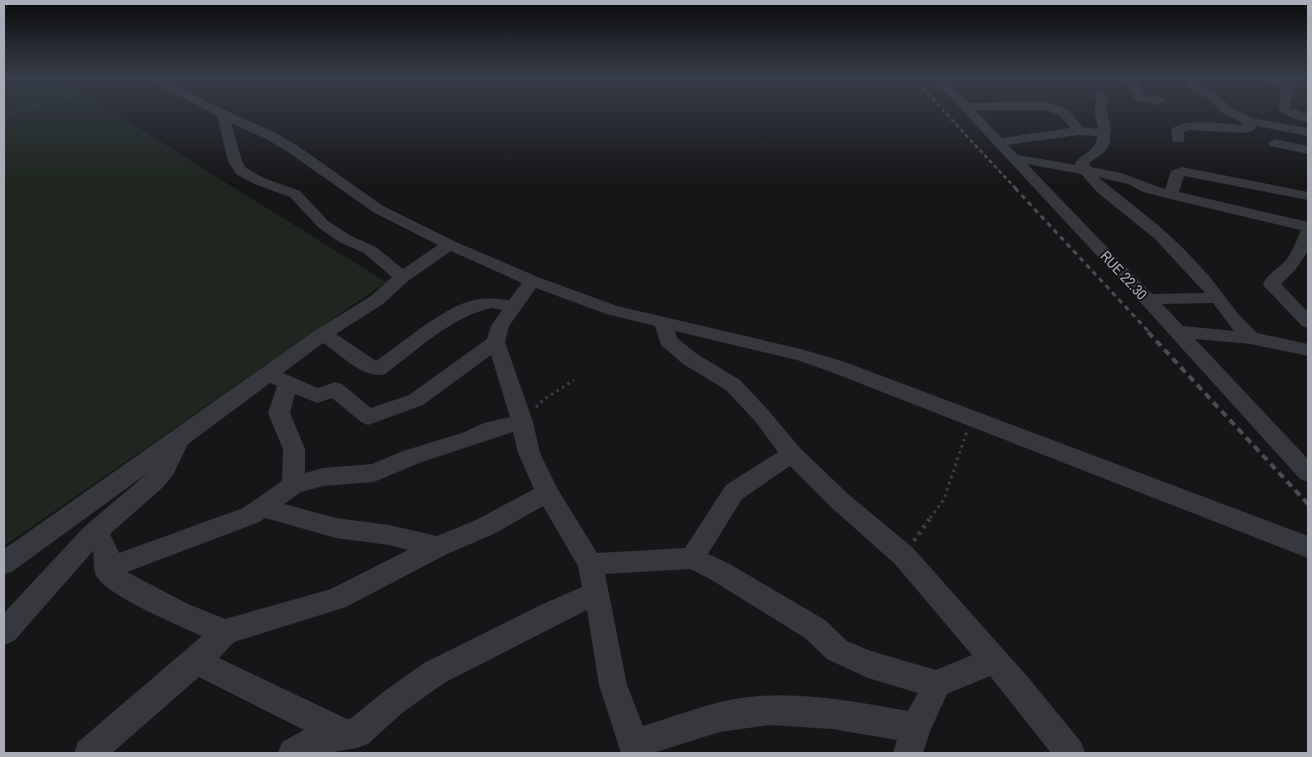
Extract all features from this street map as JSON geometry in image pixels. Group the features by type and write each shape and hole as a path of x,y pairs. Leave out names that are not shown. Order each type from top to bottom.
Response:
{"street":[{"name":"RUE 22.30","path":"971,113 1308,473"},
{"path":"1064,113 1079,131"},
{"path":"1101,113 1105,130 1103,134 1106,142 1101,149 1089,154 1082,163 1085,171 1116,200 1150,226 1218,298 1233,319 1251,338"},
{"path":"1234,113 1249,121 1308,132"},
{"path":"1292,113 1308,118"},
{"path":"223,114 271,136 293,149 378,209 450,245 532,280 612,310 801,355 1308,547"},
{"path":"223,114 235,160 241,171 259,181 295,194 323,224 345,239 370,250 402,277"},
{"path":"1178,139 1177,130 1186,126 1246,129 1250,127 1249,121"},
{"path":"1000,142 1079,131 1103,134"},
{"path":"1275,143 1308,150"},
{"path":"1014,158 1127,179 1148,189 1308,227"},
{"path":"1171,195 1176,174 1182,171 1308,196"},
{"path":"1308,231 1306,241 1282,275 1273,280 1272,285 1308,322"},
{"path":"4,562 179,439 322,334 377,300 402,277 450,245"},
{"path":"532,280 500,326 496,342 522,422 529,453 548,493 590,564 613,685 635,749 706,722 748,712 798,710 839,714 912,741 937,684 995,662"},
{"path":"1147,299 1218,298"},
{"path":"322,334 373,368 378,369 444,322 470,307 492,302 513,306"},
{"path":"664,323 668,341 690,359 733,385 762,416 792,454 840,501 904,556 1018,686 1070,753"},
{"path":"1178,332 1251,338 1308,350"},
{"path":"268,374 317,396 335,389 368,417 416,400 496,342"},
{"path":"288,384 279,412 294,449 294,485"},
{"path":"106,569 251,515 294,485 338,475 374,473 411,457 469,440 492,429 522,422"},
{"path":"4,632 93,534 154,482 165,469 179,439"},
{"path":"692,558 734,492 792,454"},
{"path":"89,753 196,662 225,632 337,599 438,547 485,527 518,507 548,493"},
{"path":"263,508 336,528 389,535 438,547"},
{"path":"93,534 104,544 107,553 106,569 113,578 177,612 225,632"},
{"path":"590,564 692,558 719,571 815,629 837,650 868,664 937,684"},
{"path":"292,753 316,740 357,733 392,703 434,674 554,612 597,593"},
{"path":"196,662 344,734"}],"path":[{"path":"522,422 543,400 574,380"},
{"path":"904,556 944,499 971,418"}],"shaded area":[{"path":"4,113 115,113 386,282 4,546"}],"railway":[{"path":"946,113 1017,190"},
{"path":"1015,188 1150,333"},
{"path":"1148,332 1308,504"}]}
